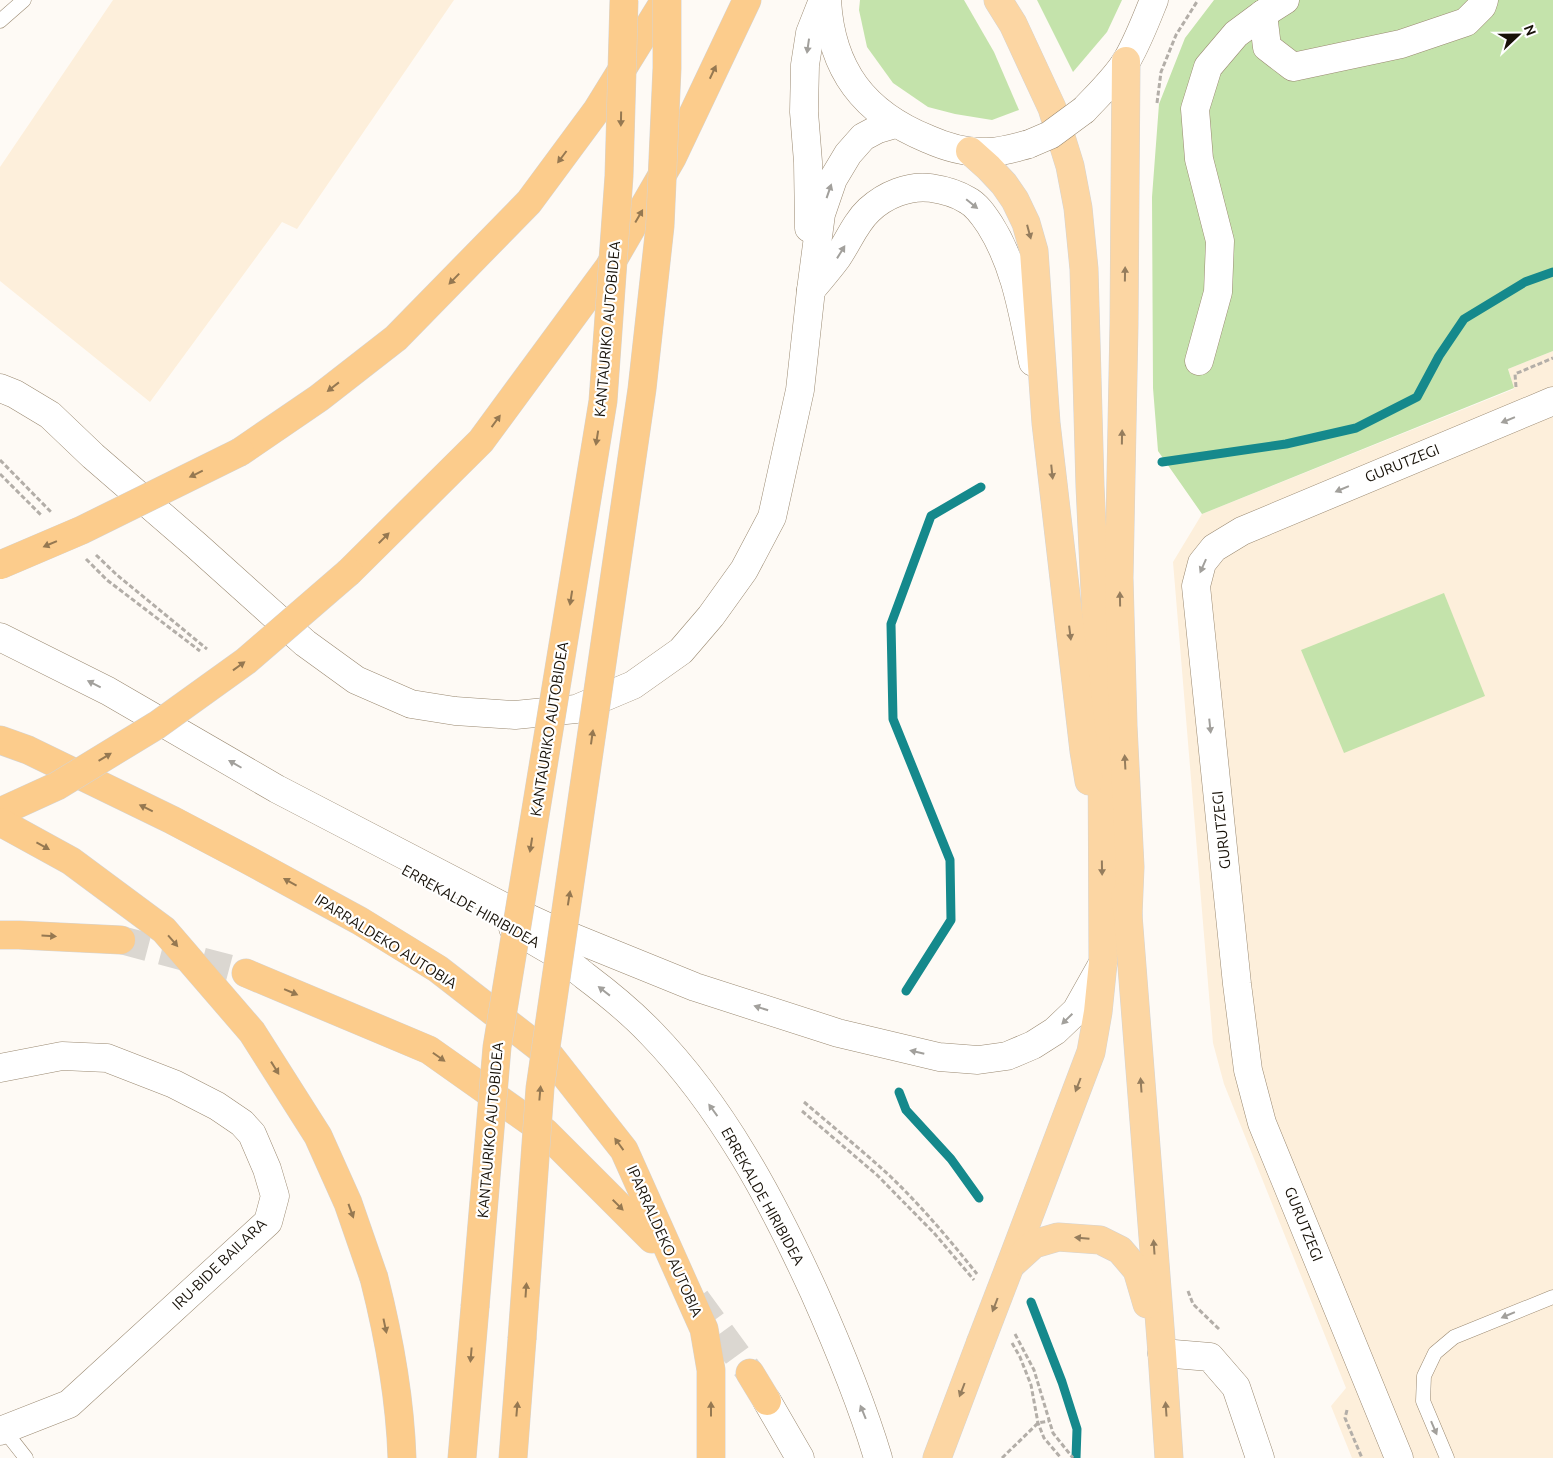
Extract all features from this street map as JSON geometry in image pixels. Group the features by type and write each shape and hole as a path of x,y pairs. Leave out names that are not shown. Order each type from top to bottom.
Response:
{"highway":[{"name":"KANTAURIKO AUTOBIDEA","path":"462,1458 497,1047 603,401 620,176 624,0"},
{"path":"0,565 82,530 240,452 319,398 396,338 529,202 597,110 666,0"},
{"path":"513,1458 540,1088 642,389 660,226 667,68 666,0"},
{"path":"0,812 57,786 157,725 246,661 349,572 480,442 609,267 672,158 747,0"},
{"path":"936,1458 1091,1052 1098,1012 1103,963 1102,737 1091,496 1084,269 1078,208 1070,166 1052,108 1013,24 998,0"},
{"path":"1126,61 1124,334 1119,578 1123,726 1130,867 1128,915"},
{"path":"970,151 1004,184 1015,200 1026,223 1034,251 1046,423 1084,751 1094,808 1102,836"},
{"path":"1102,737 1128,915 1169,1458"},
{"name":"IPARRALDEKO AUTOBIA","path":"0,740 28,750 172,820 360,921 438,969 550,1056 624,1150 704,1329 711,1370 711,1458"},
{"path":"0,822 71,861 164,930 252,1032 318,1136 348,1203 374,1278 386,1326 396,1388 402,1458"},
{"path":"0,935 121,940"},
{"path":"246,973 429,1050 545,1132 652,1239"},
{"path":"1010,1266 1034,1244 1058,1237 1100,1240 1120,1250 1137,1270 1162,1353"},
{"path":"750,1372 767,1401"}],"street":[{"path":"810,290 808,162 804,112 805,65 810,33 823,0"},
{"path":"828,0 828,15 833,44 842,65 856,88 874,107 896,124 937,143 970,151 988,152 1009,150 1050,135 1084,110 1106,88 1126,61 1142,31 1154,0"},
{"path":"1274,7 1267,47 1293,67 1400,44 1466,22 1482,6 1484,0"},
{"path":"1199,361 1218,292 1220,241 1199,159 1195,109 1208,67 1236,34 1274,7"},
{"path":"0,388 15,394 50,415 92,456 197,546 305,643 356,680 411,704 455,711 515,715 576,709 632,684 681,651 711,616 744,570 772,517 800,390 810,290 821,214 833,179 848,154 863,137 878,129 896,124"},
{"path":"810,290 837,258 868,211 886,198 903,190 924,187 947,190 969,200 982,213 994,232 1005,254 1018,289 1046,423"},
{"name":"GURUTZEGI","path":"1399,1458 1262,1123 1248,1070 1237,984 1196,586 1202,563 1214,548 1242,531 1553,401"},
{"path":"0,637 108,691 277,789 504,907 552,929 696,987 838,1033 939,1057 978,1060 1007,1056 1033,1045 1055,1031 1076,1011 1103,963"},
{"name":"ERREKALDE HIRIBIDEA","path":"277,789 352,839 490,914 557,954 616,1000 652,1033 718,1116 747,1162 790,1240 830,1328 867,1422 878,1458"},
{"name":"IRU-BIDE BAILARA","path":"0,1068 62,1056 107,1058 174,1084 217,1106 242,1123 252,1134 267,1169 275,1196 268,1222 69,1404 2,1431"},
{"path":"1162,1353 1210,1358 1236,1387 1260,1458"},
{"path":"767,1401 785,1458"},
{"path":"767,1401 800,1458"}],"lane":[{"path":"0,21 24,0"},
{"path":"1447,1458 1423,1401 1424,1376 1435,1353 1454,1338 1553,1297"},
{"path":"2,1431 26,1458"}],"path":[{"path":"1156,108 1161,72 1176,35 1198,0"},
{"path":"1516,388 1515,374 1553,358"},
{"path":"0,460 57,518"},
{"path":"0,474 45,520"},
{"path":"90,550 117,575 207,649"},
{"path":"80,553 106,580 200,651"},
{"path":"804,1102 892,1178 940,1228 982,1279"},
{"path":"802,1111 877,1175 934,1233 978,1286"},
{"path":"1188,1291 1193,1304 1215,1324"},
{"path":"1010,1327 1034,1370 1041,1388 1053,1433 1073,1458"},
{"path":"1011,1342 1020,1357 1031,1385 1038,1423 1044,1438 1061,1458"},
{"path":"1349,1403 1345,1418 1362,1458"},
{"path":"1002,1458 1038,1423 1048,1420"}],"shaded area":[{"path":"113,0 454,0 297,229 282,222 150,402 0,281 0,167"},
{"path":"1553,351 1553,1458 1352,1458 1331,1406 1346,1388 1224,1084 1213,1043 1173,562 1202,514 1514,389 1508,369"}],"green space":[{"path":"860,0 964,0 994,52 1019,110 992,120 955,114 928,107 893,83 867,47 859,10"},
{"path":"1037,0 1122,0 1107,32 1073,72"},
{"path":"1214,0 1553,0 1553,351 1508,369 1514,388 1202,514 1158,451 1153,388 1152,197 1159,104 1185,38"},
{"path":"1444,593 1485,696 1344,753 1301,650"}],"waterway":[{"path":"1162,462 1286,444 1356,428 1417,397 1439,356 1464,319 1525,282 1553,272"},
{"path":"906,991 951,920 950,860 893,719 891,624 931,516 981,487"},
{"path":"899,1092 906,1110 951,1159 979,1198"},
{"path":"1031,1302 1062,1382 1077,1429 1076,1458"}],"tunnel":[{"path":"121,940 246,973"},
{"path":"696,1299 750,1373"}]}
